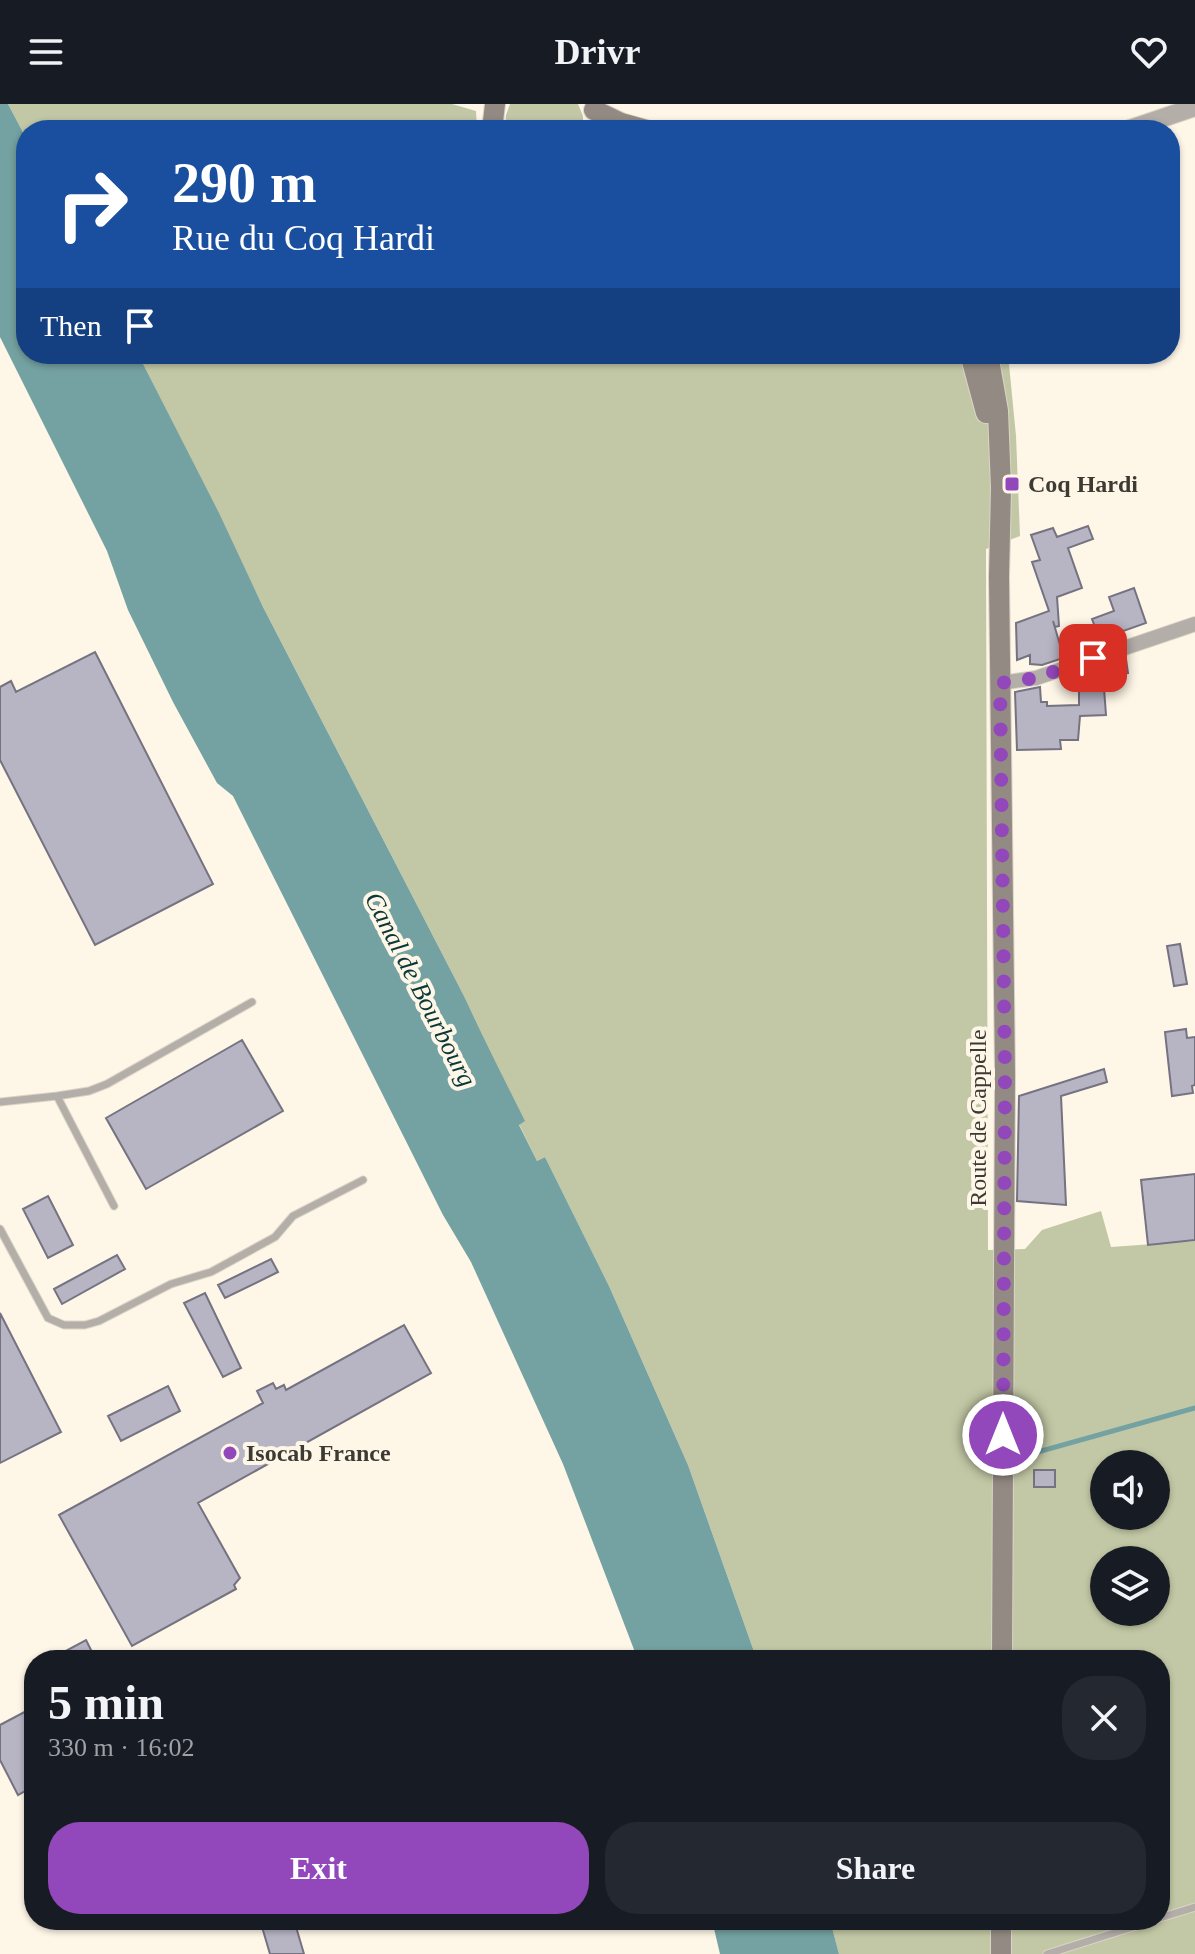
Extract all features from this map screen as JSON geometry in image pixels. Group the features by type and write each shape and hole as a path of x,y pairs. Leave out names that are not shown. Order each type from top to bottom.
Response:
{"main road":[{"name":"Route de Cappelle","path":"973,364 988,427 999,577"},
{"name":"Route de Cappelle","path":"990,364 1000,434 1005,1074 1002,1650"},
{"path":"1001,1930 1001,1954"}],"street":[{"path":"1157,120 1195,107"},
{"path":"1000,683 1036,678 1195,624"}],"lane":[{"path":"0,1102 89,1091 107,1084 252,1002"},
{"path":"57,1096 114,1206"},
{"path":"0,1229 48,1318 64,1325 85,1325 99,1321 166,1286 211,1272 275,1237 293,1216 363,1180"},
{"path":"1170,1915 1195,1907"},
{"path":"1047,1954 1122,1930"}],"green space":[{"path":"8,104 452,104 476,111 476,120 16,120"},
{"path":"510,104 578,104 583,120 506,120"},
{"path":"143,364 1009,364 1016,436 1020,536 986,549 988,1250 1025,1249 1042,1230 1101,1211 1111,1247 1195,1241 1195,1954 839,1954 833,1930 1170,1930 1170,1650 753,1650 688,1465 609,1286 545,1157 537,1161 519,1124 524,1121 479,1033 464,996 263,607"}],"water":[{"name":"Canal de Bourbourg","path":"0,104 8,104 16,120 16,364 143,364 263,607 464,996 525,1121 519,1125 537,1161 545,1157 609,1286 688,1465 753,1650 634,1650 563,1464 471,1262 443,1215 233,796 217,783 173,702 128,610 107,551 0,337"},
{"path":"714,1930 833,1930 839,1954 720,1954"}],"building":[{"path":"1088,526 1093,539 1068,548 1082,588 1057,597 1059,626 1055,627 1053,621 1060,645 1097,632 1092,619 1114,611 1109,597 1134,588 1146,623 1106,637 1108,643 1042,665 1030,664 1030,655 1017,660 1016,623 1049,611 1032,562 1040,560 1031,535 1053,528 1057,537"},
{"path":"95,652 213,884 95,945 0,760 0,687 11,681 16,692"},
{"path":"1126,659 1128,673 1103,675 1106,715 1080,716 1078,740 1060,740 1061,749 1017,750 1015,692 1040,687 1041,702 1047,702 1047,706 1079,705 1079,674"},
{"path":"1180,944 1187,984 1174,986 1167,946"},
{"path":"1186,1029 1187,1038 1195,1037 1195,1085 1192,1086 1193,1093 1172,1096 1165,1032"},
{"path":"242,1040 283,1111 146,1189 106,1118"},
{"path":"1104,1069 1107,1082 1061,1096 1066,1205 1017,1201 1019,1096"},
{"path":"1195,1174 1195,1240 1148,1245 1141,1180"},
{"path":"48,1196 73,1245 48,1258 23,1209"},
{"path":"117,1255 125,1269 62,1304 54,1289"},
{"path":"271,1259 278,1272 225,1298 218,1285"},
{"path":"205,1293 241,1368 223,1377 184,1303"},
{"path":"0,1313 61,1432 0,1463"},
{"name":"Isocab France","path":"404,1325 431,1373 198,1503 240,1578 234,1585 236,1589 132,1646 59,1515 263,1403 257,1391 273,1383 276,1389 284,1385 286,1390"},
{"path":"168,1386 180,1411 121,1441 108,1416"},
{"path":"1034,1470 1055,1470 1055,1487 1034,1487"},
{"path":"86,1640 91,1650 68,1650"},
{"path":"24,1712 24,1792 18,1795 0,1760 0,1725"},
{"path":"263,1930 297,1930 304,1954 270,1954"}],"waterway":[{"path":"1016,1458 1195,1408"}],"place":[{"name":"Coq Hardi","path":"1012,484"},
{"name":"Isocab France","path":"230,1453"}],"route":[{"path":"1003,1435 1005,1074 1000,683 1036,678 1093,658"}]}
